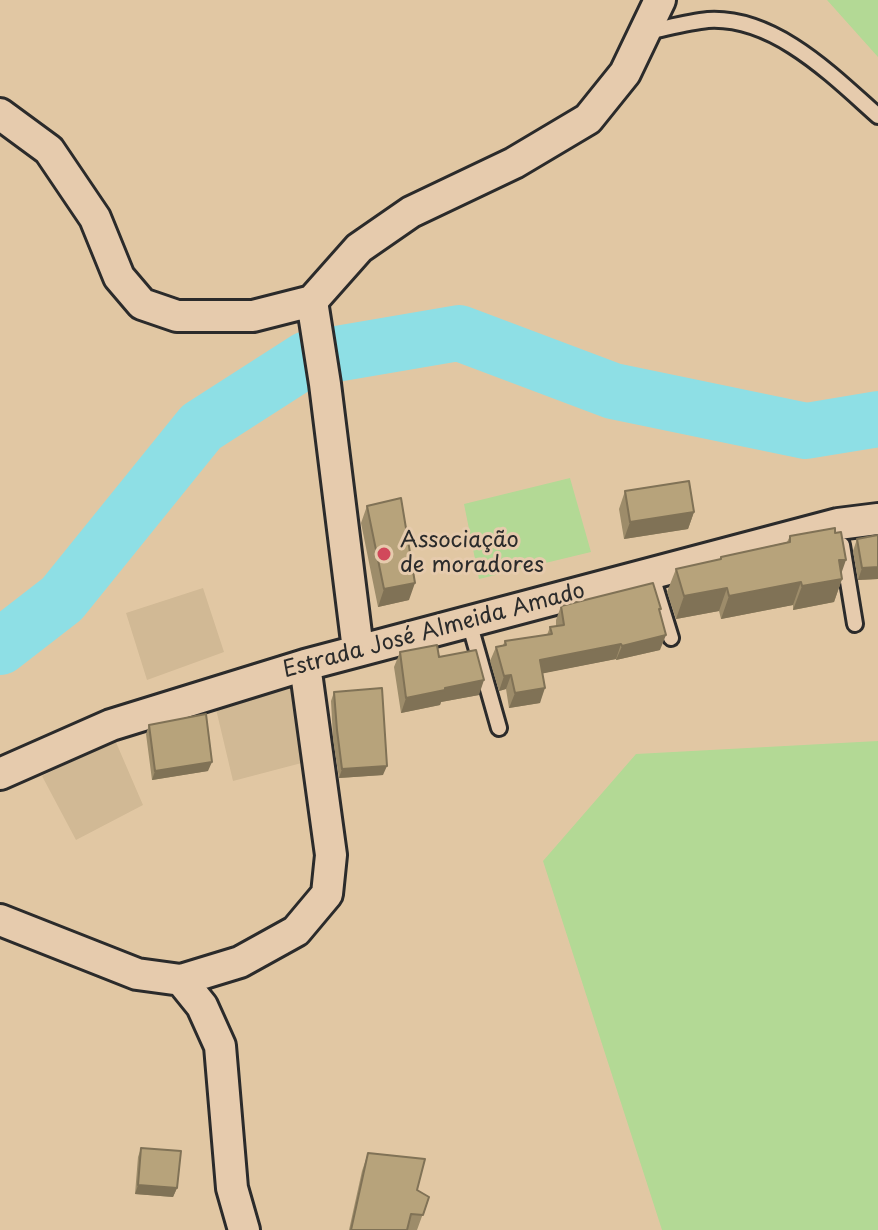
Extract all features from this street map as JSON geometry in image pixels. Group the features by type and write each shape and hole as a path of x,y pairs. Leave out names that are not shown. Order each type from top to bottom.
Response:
{"street":[{"path":"358,650 314,313 359,248 411,212 514,163 588,119 625,73 660,0"},
{"path":"0,114 49,150 95,218 119,277 142,304 177,316 314,313"},
{"name":"Estrada José Almeida Amado","path":"0,774 111,725 305,665 838,524 878,519"},
{"path":"0,920 137,974 181,980 240,962 296,931 327,894 331,855 305,665"},
{"path":"181,980 202,1006 220,1046 232,1188 244,1230"}],"lane":[{"path":"643,33 708,20 744,23 777,36 831,73 878,116"},
{"path":"838,524 855,624"},
{"path":"651,573 671,638"},
{"path":"469,622 499,728"}],"shaded area":[{"path":"203,588 224,652 147,680 126,613"},
{"path":"299,686 313,760 233,781 216,709"},
{"path":"115,740 143,805 76,840 42,776"}],"green space":[{"path":"827,0 878,0 878,57"},
{"path":"570,478 591,552 479,579 464,504"},
{"path":"878,741 878,1230 662,1230 543,861 636,754"}],"building":[{"path":"689,481 694,512 630,522 625,491"},
{"path":"401,498 415,583 384,589 367,506"},
{"path":"835,528 835,533 841,532 846,560 839,560 842,579 802,586 801,582 729,596 727,588 684,596 676,569 790,542 790,536"},
{"path":"878,535 878,567 862,568 857,539"},
{"path":"653,583 666,635 540,660 545,688 515,693 511,675 504,676 496,647 506,645 505,641 552,634 550,627 564,625 561,606"},
{"path":"437,645 439,657 476,650 484,680 406,698 400,652"},
{"path":"382,688 387,766 342,769 334,692"},
{"path":"206,714 212,762 155,771 149,725"},
{"path":"141,1148 181,1151 177,1188 138,1185"},
{"path":"368,1153 425,1159 417,1190 429,1197 423,1215 411,1214 407,1230 351,1230"}],"waterway":[{"path":"0,647 62,599 201,427 307,359 459,333 613,391 806,431 878,419"}],"place":[{"name":"Associação de moradores","path":"384,554"}]}
